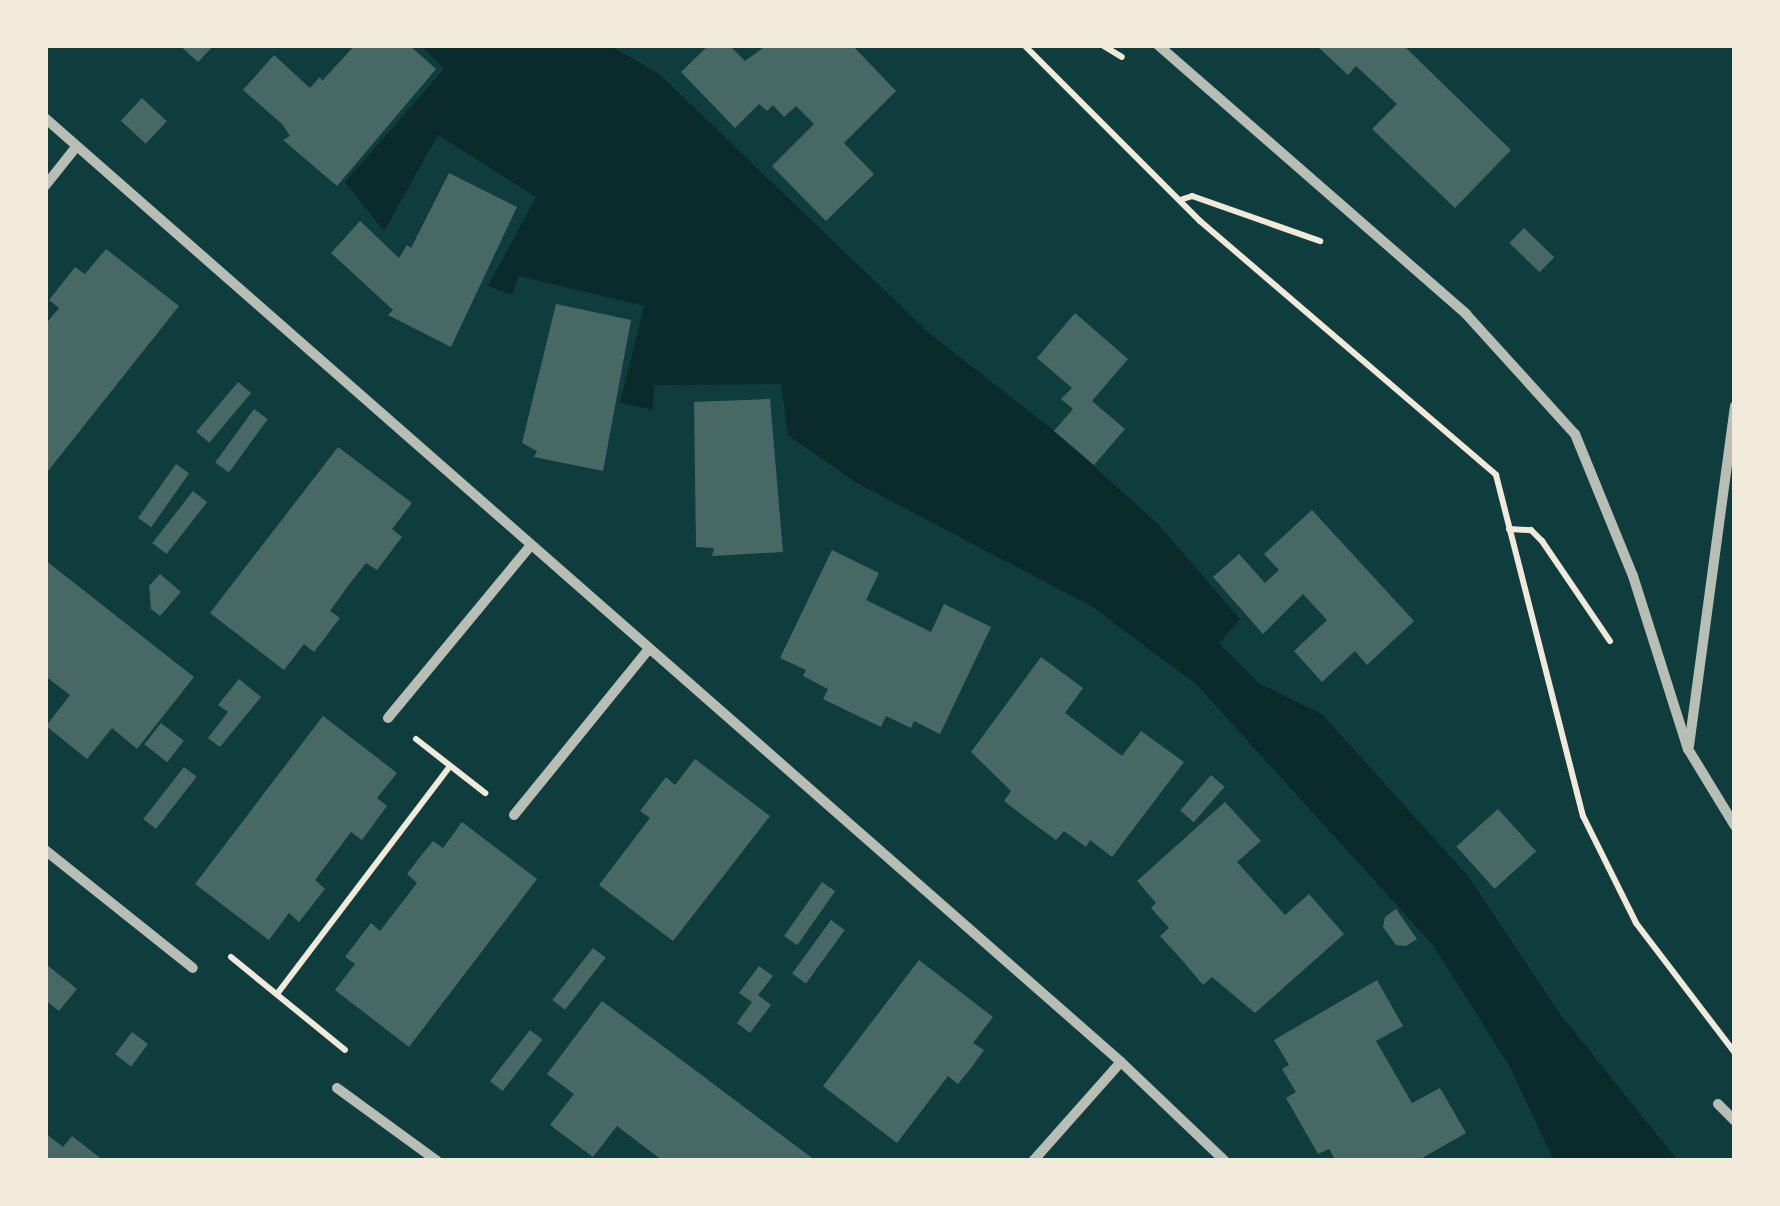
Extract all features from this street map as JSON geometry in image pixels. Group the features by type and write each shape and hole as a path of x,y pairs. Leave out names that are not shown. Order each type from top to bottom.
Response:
{"street":[{"path":"1158,45 1466,314 1575,434 1634,576 1688,749 1735,826"},
{"path":"45,118 1122,1062 1225,1161"},
{"path":"45,186 76,146"},
{"path":"1688,749 1735,406"},
{"path":"388,718 531,545"},
{"path":"514,815 649,649"},
{"path":"45,850 193,968"},
{"path":"1033,1161 1122,1062"},
{"path":"338,1088 436,1161"},
{"path":"1718,1104 1735,1121"}],"path":[{"path":"1024,45 1180,200 1496,475 1583,816 1636,923 1735,1053"},
{"path":"1180,200 1192,196 1350,252 1377,238"},
{"path":"1509,528 1531,530 1542,541 1620,656 1630,662 1658,652"},
{"path":"388,718 514,815"},
{"path":"276,994 450,766"},
{"path":"193,968 213,944 358,1061 338,1088"}],"water":[{"path":"420,45 609,45 658,73 929,333 1057,433 1158,524 1240,619 1219,643 1258,683 1322,714 1468,876 1560,1014 1678,1161 1554,1161 1510,1067 1433,945 1196,684 1091,606 855,482 788,435 781,384 654,385 653,410 620,403 644,306 519,276 512,295 488,286 536,197 438,135 384,231 345,182 444,69"}],"building":[{"path":"179,45 214,45 198,62"},
{"path":"355,45 409,45 436,69 337,186 283,140 290,136 282,124 243,90 274,55 310,88 320,77 322,81"},
{"path":"709,45 729,45 745,61 767,45 852,45 896,91 844,143 874,174 826,221 772,166 814,124 796,106 784,117 773,105 767,111 759,104 735,128 681,72"},
{"path":"1316,45 1403,45 1511,150 1455,208 1372,129 1397,104 1356,66 1348,75"},
{"path":"142,98 167,121 146,144 121,121"},
{"path":"449,173 517,207 451,347 388,315 393,310 331,253 360,221 399,258 407,245 411,248"},
{"path":"1524,228 1554,257 1540,272 1509,243"},
{"path":"106,249 179,306 48,471 45,325 59,308 49,300 75,267 85,274"},
{"path":"556,304 631,320 603,471 534,457 537,451 522,443"},
{"path":"1075,313 1128,359 1092,401 1125,429 1094,465 1054,431 1073,409 1061,399 1072,388 1037,358"},
{"path":"238,382 251,393 209,443 196,432"},
{"path":"770,399 783,552 712,556 714,548 696,547 694,402"},
{"path":"254,409 268,419 229,472 215,462"},
{"path":"338,447 412,503 392,529 402,537 377,570 366,563 330,611 340,618 314,652 304,644 284,670 210,613"},
{"path":"176,464 189,473 151,527 138,518"},
{"path":"193,491 207,502 167,554 152,543"},
{"path":"1312,510 1414,621 1367,665 1355,651 1322,682 1294,651 1327,620 1303,594 1263,634 1213,577 1239,554 1265,583 1279,570 1264,554"},
{"path":"832,550 879,573 866,600 931,632 944,604 991,627 940,734 914,721 911,728 886,716 881,727 823,699 828,689 803,676 806,670 780,658"},
{"path":"45,560 194,677 137,749 112,728 87,759 46,726 70,695 45,676"},
{"path":"160,574 181,592 160,616 151,609 149,586"},
{"path":"1041,657 1083,688 1065,713 1122,756 1141,731 1184,762 1112,857 1090,840 1086,847 1064,831 1056,840 1030,821 1004,801 1011,791 971,752"},
{"path":"239,679 261,697 220,747 208,738 228,712 218,705"},
{"path":"323,716 397,773 377,798 387,806 362,840 351,832 315,880 325,889 299,922 289,913 269,940 195,884"},
{"path":"161,723 184,741 167,762 144,744"},
{"path":"695,759 770,816 673,941 599,885 650,818 640,811 666,777 675,785"},
{"path":"184,767 197,777 156,829 143,819"},
{"path":"1211,775 1225,787 1194,822 1180,810"},
{"path":"1225,802 1261,841 1237,862 1285,915 1309,894 1344,934 1255,1013 1212,977 1203,985 1160,936 1169,928 1151,908 1156,903 1137,881"},
{"path":"1498,809 1536,851 1495,889 1456,846"},
{"path":"462,822 537,879 409,1047 335,990 355,964 345,957 371,923 380,931 417,883 407,874 433,841 443,848"},
{"path":"822,882 835,891 797,945 784,936"},
{"path":"1396,909 1417,939 1406,946 1396,945 1383,927 1385,917"},
{"path":"831,920 845,930 806,983 792,973"},
{"path":"593,948 606,958 565,1010 552,1000"},
{"path":"919,960 993,1017 973,1043 984,1050 971,1068 958,1084 948,1076 897,1143 823,1086"},
{"path":"47,965 77,989 59,1011 45,1000"},
{"path":"759,966 773,976 758,995 771,1005 750,1033 737,1023 752,1002 739,993"},
{"path":"1377,980 1403,1026 1376,1041 1412,1103 1440,1088 1466,1133 1417,1161 1336,1161 1329,1149 1318,1154 1286,1098 1296,1092 1282,1069 1289,1065 1274,1040"},
{"path":"602,1001 816,1161 663,1161 617,1126 593,1157 550,1125 574,1094 547,1074"},
{"path":"530,1030 543,1040 503,1091 490,1081"},
{"path":"132,1032 148,1044 131,1066 115,1054"},
{"path":"45,1133 63,1147 72,1136 104,1161 45,1161"}]}
